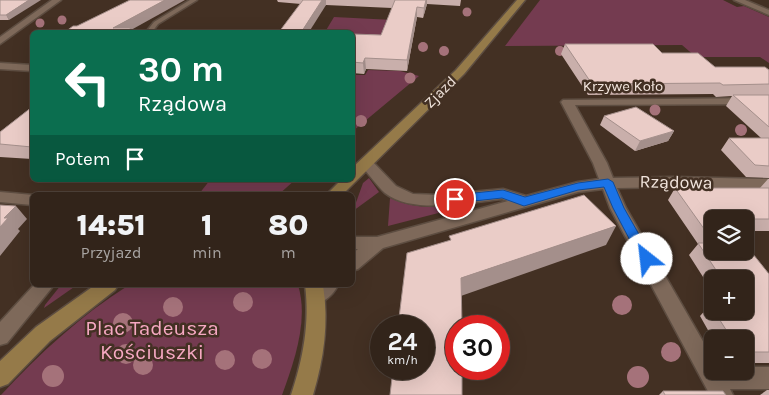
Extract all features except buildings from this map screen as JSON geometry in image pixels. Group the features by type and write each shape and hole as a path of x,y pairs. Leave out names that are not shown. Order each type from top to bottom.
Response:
{"main road":[{"name":"Zjazd","path":"355,175 460,72 521,0"},
{"name":"Zjazd","path":"337,192 348,182"},
{"path":"0,376 43,334 106,287"},
{"path":"302,395 309,373 315,339 320,289"}],"street":[{"path":"0,42 57,0"},
{"path":"738,0 769,14"},
{"path":"0,66 30,68"},
{"name":"Krzywe Koło","path":"608,182 600,163 567,102 769,101"},
{"path":"367,164 391,190 411,199 439,200 503,194 524,202"},
{"name":"Rządowa","path":"355,243 377,243 578,187 608,182 656,180 769,184"},
{"path":"608,182 618,208 717,387 769,378"},
{"path":"0,197 30,200"},
{"name":"Rządowa","path":"355,261 377,243"},
{"path":"0,336 43,287"}],"lane":[{"path":"151,30 163,18 194,0"}],"green space":[{"path":"540,0 723,0 737,7 744,6 769,17 769,63 760,57 696,57 682,45 505,46"},
{"path":"334,17 413,21 409,41 355,37 355,30 326,30"},
{"path":"368,70 400,71 419,76 355,129 355,75 365,75"},
{"path":"369,178 379,192 355,210 355,205 363,183"},
{"path":"208,182 293,182 281,192 201,192"},
{"path":"390,198 424,207 457,205 480,200 481,202 388,226"},
{"path":"59,287 74,287 44,308"},
{"name":"Plac Tadeusza Kościuszki","path":"126,287 298,287 302,312 299,341 282,395 1,395 61,336"}],"route":[{"path":"455,199 503,194 524,202 578,187 608,182 618,208 647,259"}]}
